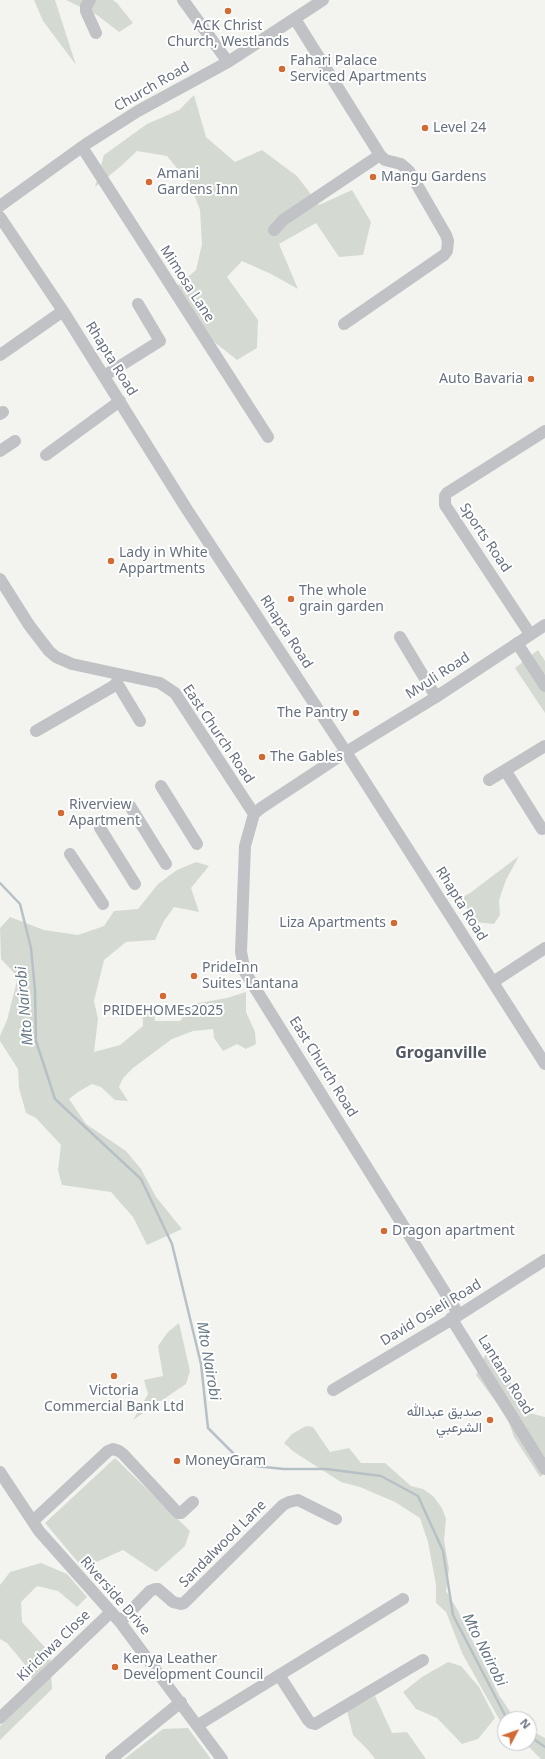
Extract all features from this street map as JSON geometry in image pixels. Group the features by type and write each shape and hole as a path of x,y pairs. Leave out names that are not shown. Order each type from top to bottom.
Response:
{"street":[{"path":"90,0 86,6 86,11 96,33"},
{"path":"183,0 228,62"},
{"name":"Church Road","path":"0,206 82,147 138,111 228,62 323,0"},
{"path":"295,19 380,155 385,160 401,164 409,171 421,190 448,241 447,251 444,255 344,324"},
{"name":"Mimosa Lane","path":"82,147 268,437"},
{"path":"274,230 289,216 380,155"},
{"name":"Rhapta Road","path":"0,217 63,311 224,566 346,752 545,1064"},
{"path":"104,376 160,341 138,304"},
{"path":"0,355 63,311"},
{"path":"46,455 120,401"},
{"name":"Sports Road","path":"530,634 445,505 445,496 545,431"},
{"path":"0,451 16,441"},
{"name":"East Church Road","path":"0,579 29,625 49,651 65,662 118,679 160,684 175,693 254,814 245,846 241,952 245,972 455,1316"},
{"name":"Mvuli Road","path":"346,752 436,697 545,625"},
{"path":"400,637 436,697"},
{"path":"517,643 545,686"},
{"path":"36,731 118,679 140,721"},
{"path":"489,780 545,746"},
{"path":"254,814 346,752"},
{"path":"505,770 542,828"},
{"path":"161,786 197,844"},
{"path":"130,806 166,864"},
{"path":"100,828 135,884"},
{"path":"70,854 103,904"},
{"path":"493,982 545,948"},
{"name":"David Osieli Road","path":"333,1390 545,1260"},
{"name":"Lantana Road","path":"455,1316 545,1469"},
{"path":"33,1521 108,1451 113,1449 119,1450 178,1512 182,1513 193,1502"},
{"name":"Riverside Drive","path":"0,1472 33,1521 120,1622 222,1759"},
{"name":"Sandalwood Lane","path":"120,1622 150,1591 155,1589 158,1589 173,1602 181,1604 184,1603 283,1506 289,1502 298,1500 336,1518"},
{"path":"198,1725 403,1599"},
{"name":"Kirichwa Close","path":"0,1718 111,1612"},
{"path":"279,1676 308,1720 315,1724 423,1660"},
{"path":"111,1759 181,1702"}],"shaded area":[{"path":"34,0 55,0 76,65 43,21"},
{"path":"66,0 113,0 133,23 119,32 97,15"},
{"path":"194,95 206,137 235,162 262,150 297,176 319,205 352,190 371,222 363,255 339,257 316,223 279,244 298,289 271,274 242,261 227,277 258,320 257,348 237,360 213,341 171,291 196,270 202,244 200,210 190,184 167,156 137,151 95,187 104,155 147,124 179,110"},
{"path":"538,650 545,661 545,713 515,668"},
{"path":"519,856 506,880 499,900 500,915 494,924 475,922 461,898 470,893"},
{"path":"196,862 209,866 191,888 199,912 174,907 164,921 155,940 126,942 104,960 94,1001 98,1019 94,1052 120,1045 143,1026 142,1006 153,1004 155,1021 180,1021 193,1004 227,998 246,992 246,1012 255,1032 256,1044 246,1049 237,1044 223,1051 214,1038 213,1029 193,1031 172,1039 133,1068 123,1078 119,1087 128,1101 115,1100 101,1087 92,1084 69,1099 86,1124 126,1151 141,1169 156,1197 182,1229 147,1245 133,1217 111,1192 62,1185 58,1170 61,1145 36,1118 26,1113 19,1088 18,1069 0,1041 0,1036 7,1020 18,977 1,959 0,928 10,917 44,930 78,935 104,926 114,911 138,909 158,884 177,870"},
{"path":"179,1323 190,1371 186,1384 133,1420 148,1394 144,1380 163,1376 158,1346 168,1332"},
{"path":"486,1353 498,1353 503,1370 529,1413 545,1417 545,1473 540,1477 514,1437 507,1417 476,1375"},
{"path":"306,1426 313,1427 330,1452 349,1448 361,1463 385,1463 411,1486 423,1489 433,1496 442,1508 446,1519 444,1540 449,1569 446,1591 457,1609 499,1695 510,1711 497,1711 497,1715 462,1653 446,1612 436,1603 436,1585 428,1542 420,1518 395,1502 360,1487 341,1482 294,1452 284,1443 292,1434"},
{"path":"115,1458 190,1531 185,1546 156,1572 123,1550 83,1568 45,1523"},
{"path":"41,1563 67,1574 87,1597 77,1607 58,1591 37,1586 21,1602 22,1622 50,1653 52,1689 0,1740 0,1726 33,1694 31,1672 7,1643 0,1639 0,1585 10,1572"},
{"path":"448,1662 461,1666 479,1687 495,1718 478,1739 462,1744 437,1718 416,1709 403,1692 422,1677"},
{"path":"375,1696 392,1733 407,1732 426,1759 375,1759 353,1735 347,1711"},
{"path":"188,1728 211,1759 124,1759 163,1729"},
{"path":"537,1734 545,1738 545,1759 541,1759 533,1751 537,1751"}],"waterway":[{"name":"Mto Nairobi","path":"0,883 20,904 31,948 35,991 36,1041 55,1099 141,1179 172,1244 201,1364 208,1428 245,1465 284,1469 326,1469 381,1476 418,1496 443,1551 453,1615 503,1711"},
{"name":"Mto Nairobi","path":"537,1742 545,1747"}],"place":[{"name":"ACK Christ Church, Westlands","path":"228,11"},
{"name":"Fahari Palace Serviced Apartments","path":"282,69"},
{"name":"Level 24","path":"425,128"},
{"name":"Mangu Gardens","path":"373,177"},
{"name":"Amani Gardens Inn","path":"149,182"},
{"name":"Auto Bavaria","path":"531,379"},
{"name":"Lady in White Appartments","path":"111,561"},
{"name":"The whole grain garden","path":"291,599"},
{"name":"The Pantry","path":"356,713"},
{"name":"The Gables","path":"262,757"},
{"name":"Riverview Apartment","path":"61,813"},
{"name":"Liza Apartments","path":"394,923"},
{"name":"PrideInn Suites Lantana","path":"194,976"},
{"name":"PRIDEHOMEs2025","path":"163,996"},
{"name":"Dragon apartment","path":"384,1231"},
{"name":"Victoria Commercial Bank Ltd","path":"114,1376"},
{"name":"صديق عبدالله الشرعبي","path":"490,1420"},
{"name":"MoneyGram","path":"177,1461"},
{"name":"Kenya Leather Development Council","path":"115,1667"}],"district":[{"name":"Groganville","path":"441,1053"}]}
